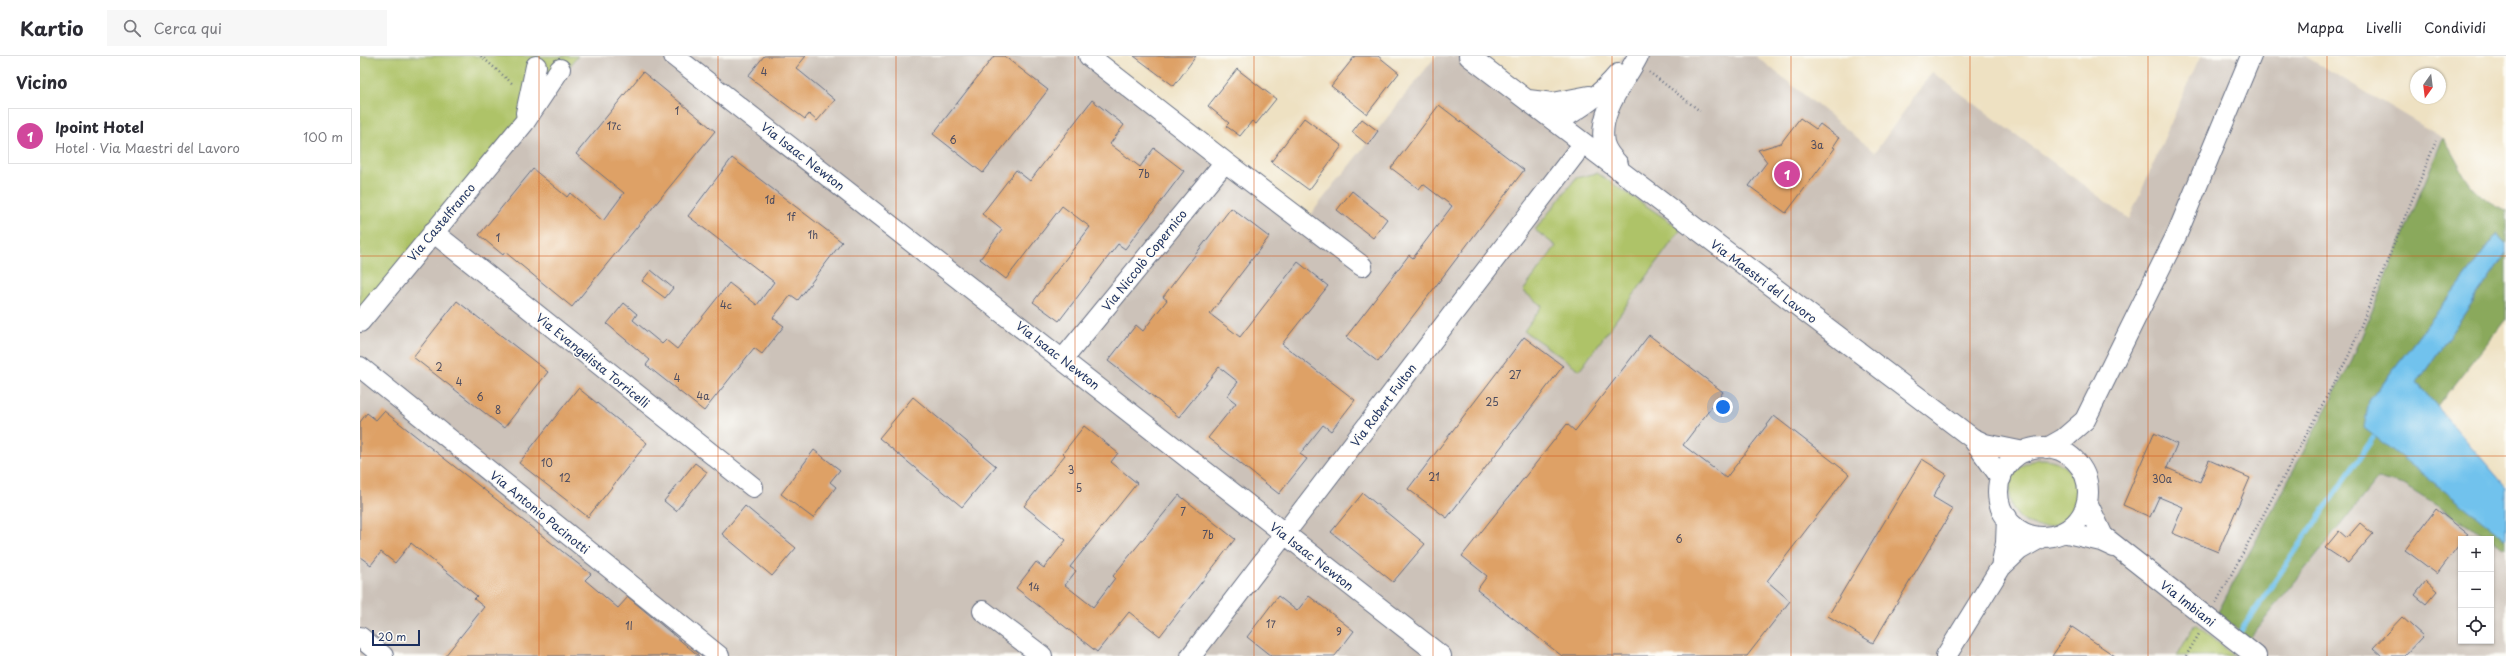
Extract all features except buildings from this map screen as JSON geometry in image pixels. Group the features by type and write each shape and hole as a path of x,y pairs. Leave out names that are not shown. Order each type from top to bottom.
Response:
{"street":[{"name":"Via Isaac Newton","path":"674,56 1441,656"},
{"path":"1089,56 1362,266"},
{"path":"1469,56 1557,122 1602,92 1638,60"},
{"path":"1946,656 2001,567 2019,550 2042,537 2063,532 2080,518 2087,502 2088,488 2082,470 2082,439 2085,420 2177,234 2251,56"},
{"path":"1628,176 1604,144 1605,124 1609,107 1638,60"},
{"name":"Via Castelfranco","path":"524,123 529,98 532,61"},
{"path":"532,61 549,71 566,62"},
{"name":"Via Castelfranco","path":"360,322 524,123 566,62"},
{"path":"1527,100 1553,104 1572,101 1602,92"},
{"name":"Via Maestri del Lavoro","path":"1557,122 1972,438 2001,478"},
{"name":"Via Robert Fulton","path":"1191,656 1575,154"},
{"name":"Via Niccolò Copernico","path":"1063,359 1225,162"},
{"name":"Via Evangelista Torricelli","path":"433,232 753,487"},
{"name":"Via Antonio Pacinotti","path":"360,367 719,656"},
{"path":"2047,448 2064,439 2085,420"},
{"name":"Via Maestri del Lavoro","path":"1972,438 2024,452"},
{"path":"2042,537 2022,532 2007,517 2000,503 2001,478 2007,465 2024,452 2041,447 2056,449 2068,454 2082,470"},
{"name":"Via Imbiani","path":"2087,502 2103,536 2256,656"},
{"path":"2001,567 2006,543 2007,517"},
{"name":"Via Imbiani","path":"2063,532 2100,541 2119,550"},
{"path":"983,611 1042,656"},
{"path":"360,637 383,656"}],"path":[{"path":"481,56 529,98"},
{"path":"1638,60 1700,111"},
{"path":"2213,609 2348,355 2436,141"},
{"path":"2186,656 2201,629"}],"shaded area":[{"path":"578,56 1091,56 1307,219 1436,56 1481,56 1567,120 1623,56 1756,56 1875,152 1932,72 2129,219 2197,63 2202,56 2305,56 2443,138 2352,360 2249,639 2378,478 2403,485 2486,536 2458,536 2458,644 2494,644 2494,541 2506,548 2506,656 360,656 360,324"}],"green space":[{"path":"360,56 578,56 360,324"},
{"path":"2443,138 2467,180 2474,188 2492,203 2506,210 2506,244 2497,234 2369,401 2506,539 2506,548 2494,541 2494,536 2486,536 2403,485 2378,478 2249,639 2218,612 2352,360"},
{"path":"1597,173 1681,229 1580,370 1524,331 1542,306 1523,291 1556,246 1535,230 1576,178"},
{"path":"2506,253 2506,319 2437,407 2417,383"},
{"path":"2036,459 2050,459 2062,465 2071,474 2077,486 2075,506 2067,517 2056,525 2050,527 2036,527 2030,525 2019,517 2011,506 2009,500 2009,486 2011,480 2019,469 2030,461"},
{"path":"2195,624 2235,656 2177,656"}],"water":[{"path":"2497,234 2506,244 2506,253 2417,383 2506,487 2506,539 2364,428 2369,401"}],"waterway":[{"path":"2240,632 2373,438"}],"place":[{"name":"Ipoint Hotel","path":"1787,174"}]}
